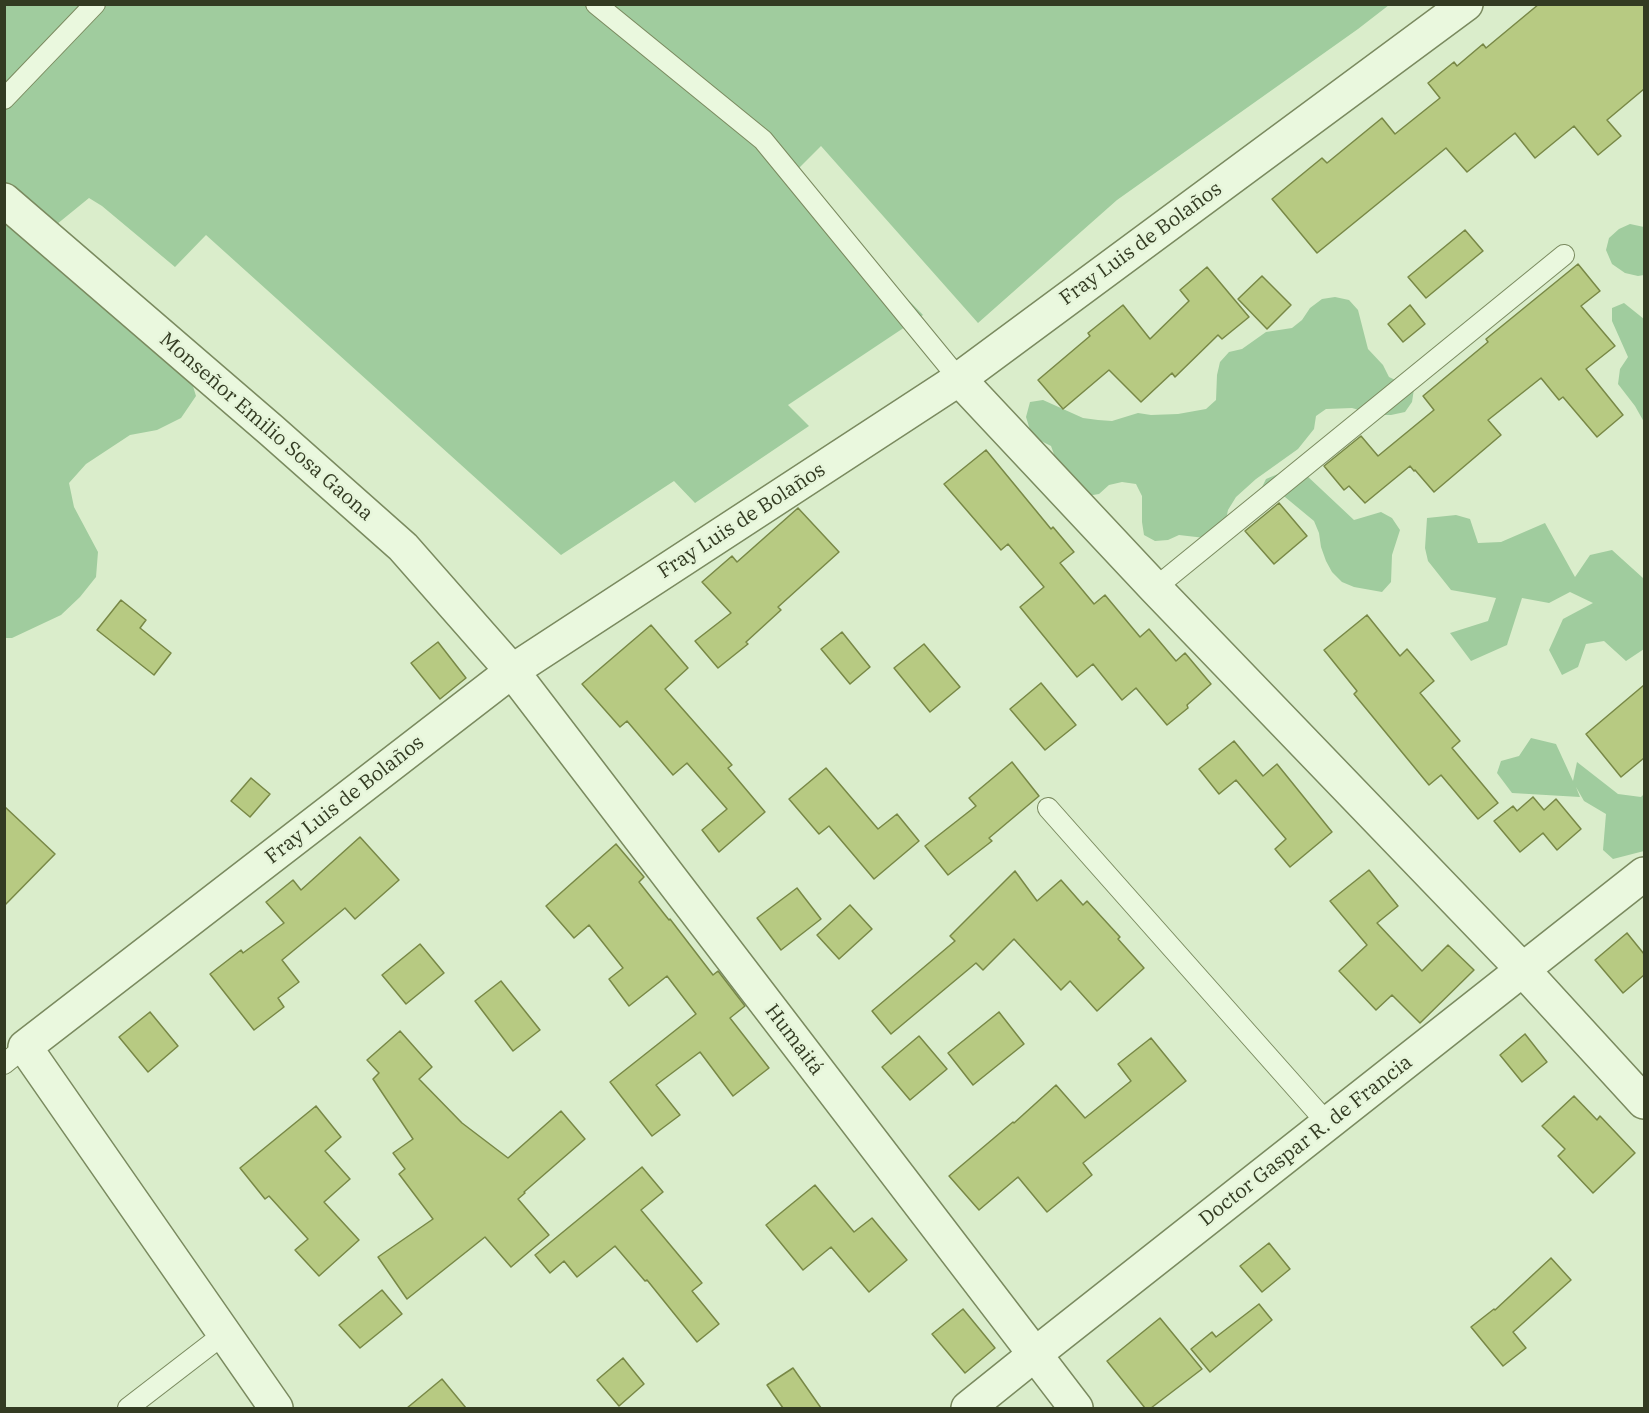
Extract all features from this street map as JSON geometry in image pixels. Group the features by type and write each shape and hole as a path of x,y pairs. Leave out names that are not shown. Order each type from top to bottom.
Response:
{"street":[{"name":"Fray Luis de Bolaños","path":"15,1055 512,671 959,379 1466,4"},
{"name":"Monseñor Emilio Sosa Gaona","path":"4,200 403,547 512,671"},
{"path":"959,379 1155,588 1524,970 1644,1102"},
{"name":"Humaitá","path":"512,671 1076,1408"},
{"name":"Doctor Gaspar R. de Francia","path":"968,1408 1644,874"},
{"path":"15,1055 224,1334 276,1408"}],"lane":[{"path":"4,99 95,4"},
{"path":"596,4 763,141 959,379"},
{"path":"1155,588 1564,255"},
{"path":"1048,808 1328,1124"},
{"path":"128,1408 224,1334"}],"green space":[{"path":"5,5 1389,5 1117,200 978,323 821,146 789,178 923,315 788,405 809,426 695,503 674,481 561,555 206,235 175,267 102,206 89,198 35,242 188,370 196,396 181,418 157,430 130,435 86,464 69,483 74,507 98,552 96,577 61,615 12,638 5,638"},
{"path":"1630,224 1644,227 1644,275 1625,273 1612,264 1606,250 1609,238 1619,229"},
{"path":"1335,297 1349,300 1358,310 1368,349 1383,365 1389,377 1414,389 1412,402 1405,412 1391,415 1376,415 1352,408 1326,409 1316,416 1314,429 1298,449 1256,479 1236,497 1228,510 1225,524 1205,538 1179,535 1168,540 1155,541 1144,535 1142,496 1136,484 1122,482 1109,485 1099,494 1087,496 1065,485 1051,446 1039,440 1030,430 1026,417 1030,402 1043,400 1083,418 1112,421 1138,413 1178,414 1206,409 1216,400 1220,362 1229,352 1242,349 1266,332 1292,328 1302,320 1310,308 1322,299"},
{"path":"1624,303 1644,319 1644,422 1618,384 1620,369 1628,357 1612,321 1612,308"},
{"path":"1292,470 1305,474 1354,520 1381,512 1392,518 1400,530 1392,555 1391,582 1382,592 1354,587 1342,582 1332,572 1326,561 1314,521 1285,497 1272,497 1260,491 1266,479"},
{"path":"1456,515 1470,519 1478,543 1501,542 1545,523 1575,577 1590,555 1612,550 1643,578 1644,571 1644,649 1626,661 1604,641 1586,644 1578,667 1562,675 1549,650 1563,619 1593,603 1570,592 1549,603 1522,598 1507,645 1471,661 1450,633 1488,621 1496,598 1451,590 1428,561 1425,548 1427,518"},
{"path":"1531,738 1556,744 1573,781 1577,762 1618,794 1641,797 1644,794 1644,851 1613,859 1603,850 1606,814 1584,801 1576,787 1580,797 1512,793 1497,773 1501,761 1519,756"}],"building":[{"path":"1539,4 1644,4 1644,89 1607,120 1621,136 1598,155 1574,126 1535,158 1515,133 1467,172 1446,148 1317,253 1272,199 1322,158 1327,163 1382,118 1395,134 1440,98 1428,83 1454,62 1457,66 1483,44 1486,48"},
{"path":"1465,230 1483,251 1426,298 1408,277"},
{"path":"1578,264 1600,291 1581,306 1615,346 1586,369 1623,415 1597,437 1563,397 1559,400 1541,378 1488,420 1501,435 1434,492 1410,466 1365,503 1349,486 1344,490 1324,466 1361,436 1378,456 1434,410 1423,396 1488,342 1486,339"},
{"path":"1207,267 1249,317 1222,339 1218,335 1175,377 1172,373 1141,402 1109,370 1063,409 1038,380 1090,336 1088,333 1123,305 1150,339 1189,301 1180,290"},
{"path":"1262,276 1291,305 1267,329 1238,299"},
{"path":"1410,305 1425,324 1403,342 1388,324"},
{"path":"986,450 1051,529 1053,527 1074,552 1060,563 1094,604 1105,595 1140,637 1149,629 1176,661 1185,653 1211,684 1187,705 1188,708 1167,725 1136,688 1122,700 1093,664 1077,677 1020,607 1044,587 1008,544 1001,550 944,484"},
{"path":"1279,503 1307,536 1274,564 1245,531"},
{"path":"798,508 839,552 778,607 781,610 746,642 748,644 718,668 695,641 731,613 702,582 732,556 737,562"},
{"path":"121,600 146,620 140,628 171,653 154,675 97,630"},
{"path":"1367,615 1400,656 1407,649 1434,681 1420,693 1460,741 1452,748 1498,803 1478,819 1441,775 1429,785 1354,694 1357,691 1324,650"},
{"path":"651,625 688,668 665,689 732,765 728,768 765,812 719,852 702,830 727,809 687,763 673,775 627,721 620,727 582,684"},
{"path":"842,632 870,667 850,684 821,649"},
{"path":"438,642 466,678 440,699 411,663"},
{"path":"924,644 960,687 930,712 894,668"},
{"path":"1041,683 1076,725 1045,750 1010,709"},
{"path":"1644,685 1644,758 1621,777 1586,734"},
{"path":"1234,741 1263,776 1277,764 1332,832 1290,867 1275,849 1286,839 1236,780 1219,794 1199,769"},
{"path":"1012,762 1039,796 989,838 992,841 948,875 925,846 976,806 969,798"},
{"path":"826,768 878,829 897,814 919,841 874,879 829,826 819,834 789,799"},
{"path":"251,778 270,794 250,817 231,801"},
{"path":"1533,797 1544,810 1556,799 1581,829 1557,850 1543,833 1520,852 1494,821 1513,806 1517,811"},
{"path":"4,806 55,854 4,906"},
{"path":"360,837 399,880 355,919 345,908 282,960 299,982 278,998 284,1007 254,1030 210,974 241,950 243,953 284,923 266,902 293,880 301,890"},
{"path":"616,844 644,877 639,882 669,920 713,975 718,971 745,1006 730,1018 769,1068 733,1096 700,1052 656,1085 680,1115 652,1136 610,1082 696,1014 667,976 629,1006 609,979 623,968 589,925 574,938 546,906"},
{"path":"1369,870 1398,906 1377,923 1422,971 1448,945 1474,970 1420,1023 1392,995 1376,1010 1339,971 1367,945 1330,901"},
{"path":"1015,871 1037,901 1061,880 1083,905 1087,901 1120,937 1118,939 1144,968 1097,1011 1070,981 1061,990 1014,939 983,970 976,963 891,1034 872,1011 955,941 950,936"},
{"path":"797,888 821,919 781,950 757,918"},
{"path":"850,905 872,929 839,959 817,935"},
{"path":"1627,933 1644,954 1644,975 1623,993 1595,960"},
{"path":"420,944 444,973 406,1004 382,975"},
{"path":"501,981 540,1030 513,1051 475,1001"},
{"path":"150,1012 178,1046 148,1072 119,1037"},
{"path":"999,1012 1024,1044 973,1085 948,1053"},
{"path":"400,1031 432,1067 419,1079 462,1123 508,1158 561,1111 585,1139 518,1199 549,1235 511,1267 485,1237 407,1299 378,1257 433,1219 399,1174 405,1169 393,1153 413,1139 373,1079 379,1073 367,1060"},
{"path":"1525,1034 1547,1062 1522,1082 1500,1055"},
{"path":"919,1036 947,1069 910,1100 882,1067"},
{"path":"1151,1038 1186,1081 1083,1163 1092,1175 1047,1212 1018,1177 979,1210 949,1176 1056,1085 1085,1118 1131,1081 1118,1064"},
{"path":"1574,1096 1597,1120 1600,1116 1635,1153 1593,1193 1558,1156 1565,1149 1542,1126"},
{"path":"316,1106 341,1137 325,1151 350,1179 324,1202 359,1240 319,1276 295,1250 308,1239 269,1196 265,1199 240,1168"},
{"path":"642,1167 663,1192 641,1210 702,1283 692,1291 719,1324 697,1342 647,1280 645,1281 615,1246 577,1277 564,1261 550,1273 535,1255"},
{"path":"815,1185 854,1232 872,1218 907,1260 869,1292 831,1247 803,1270 766,1225"},
{"path":"1269,1243 1290,1269 1262,1292 1240,1266"},
{"path":"1551,1258 1571,1280 1513,1332 1526,1348 1503,1366 1471,1327 1495,1310"},
{"path":"382,1290 402,1314 360,1348 339,1325"},
{"path":"1259,1304 1272,1320 1210,1372 1191,1349 1212,1332 1216,1337"},
{"path":"963,1309 995,1348 965,1373 932,1334"},
{"path":"1160,1318 1202,1369 1151,1408 1145,1408 1107,1361"},
{"path":"623,1358 644,1384 619,1406 597,1380"},
{"path":"793,1368 821,1408 783,1408 767,1385"},
{"path":"442,1379 466,1408 407,1408"}]}
